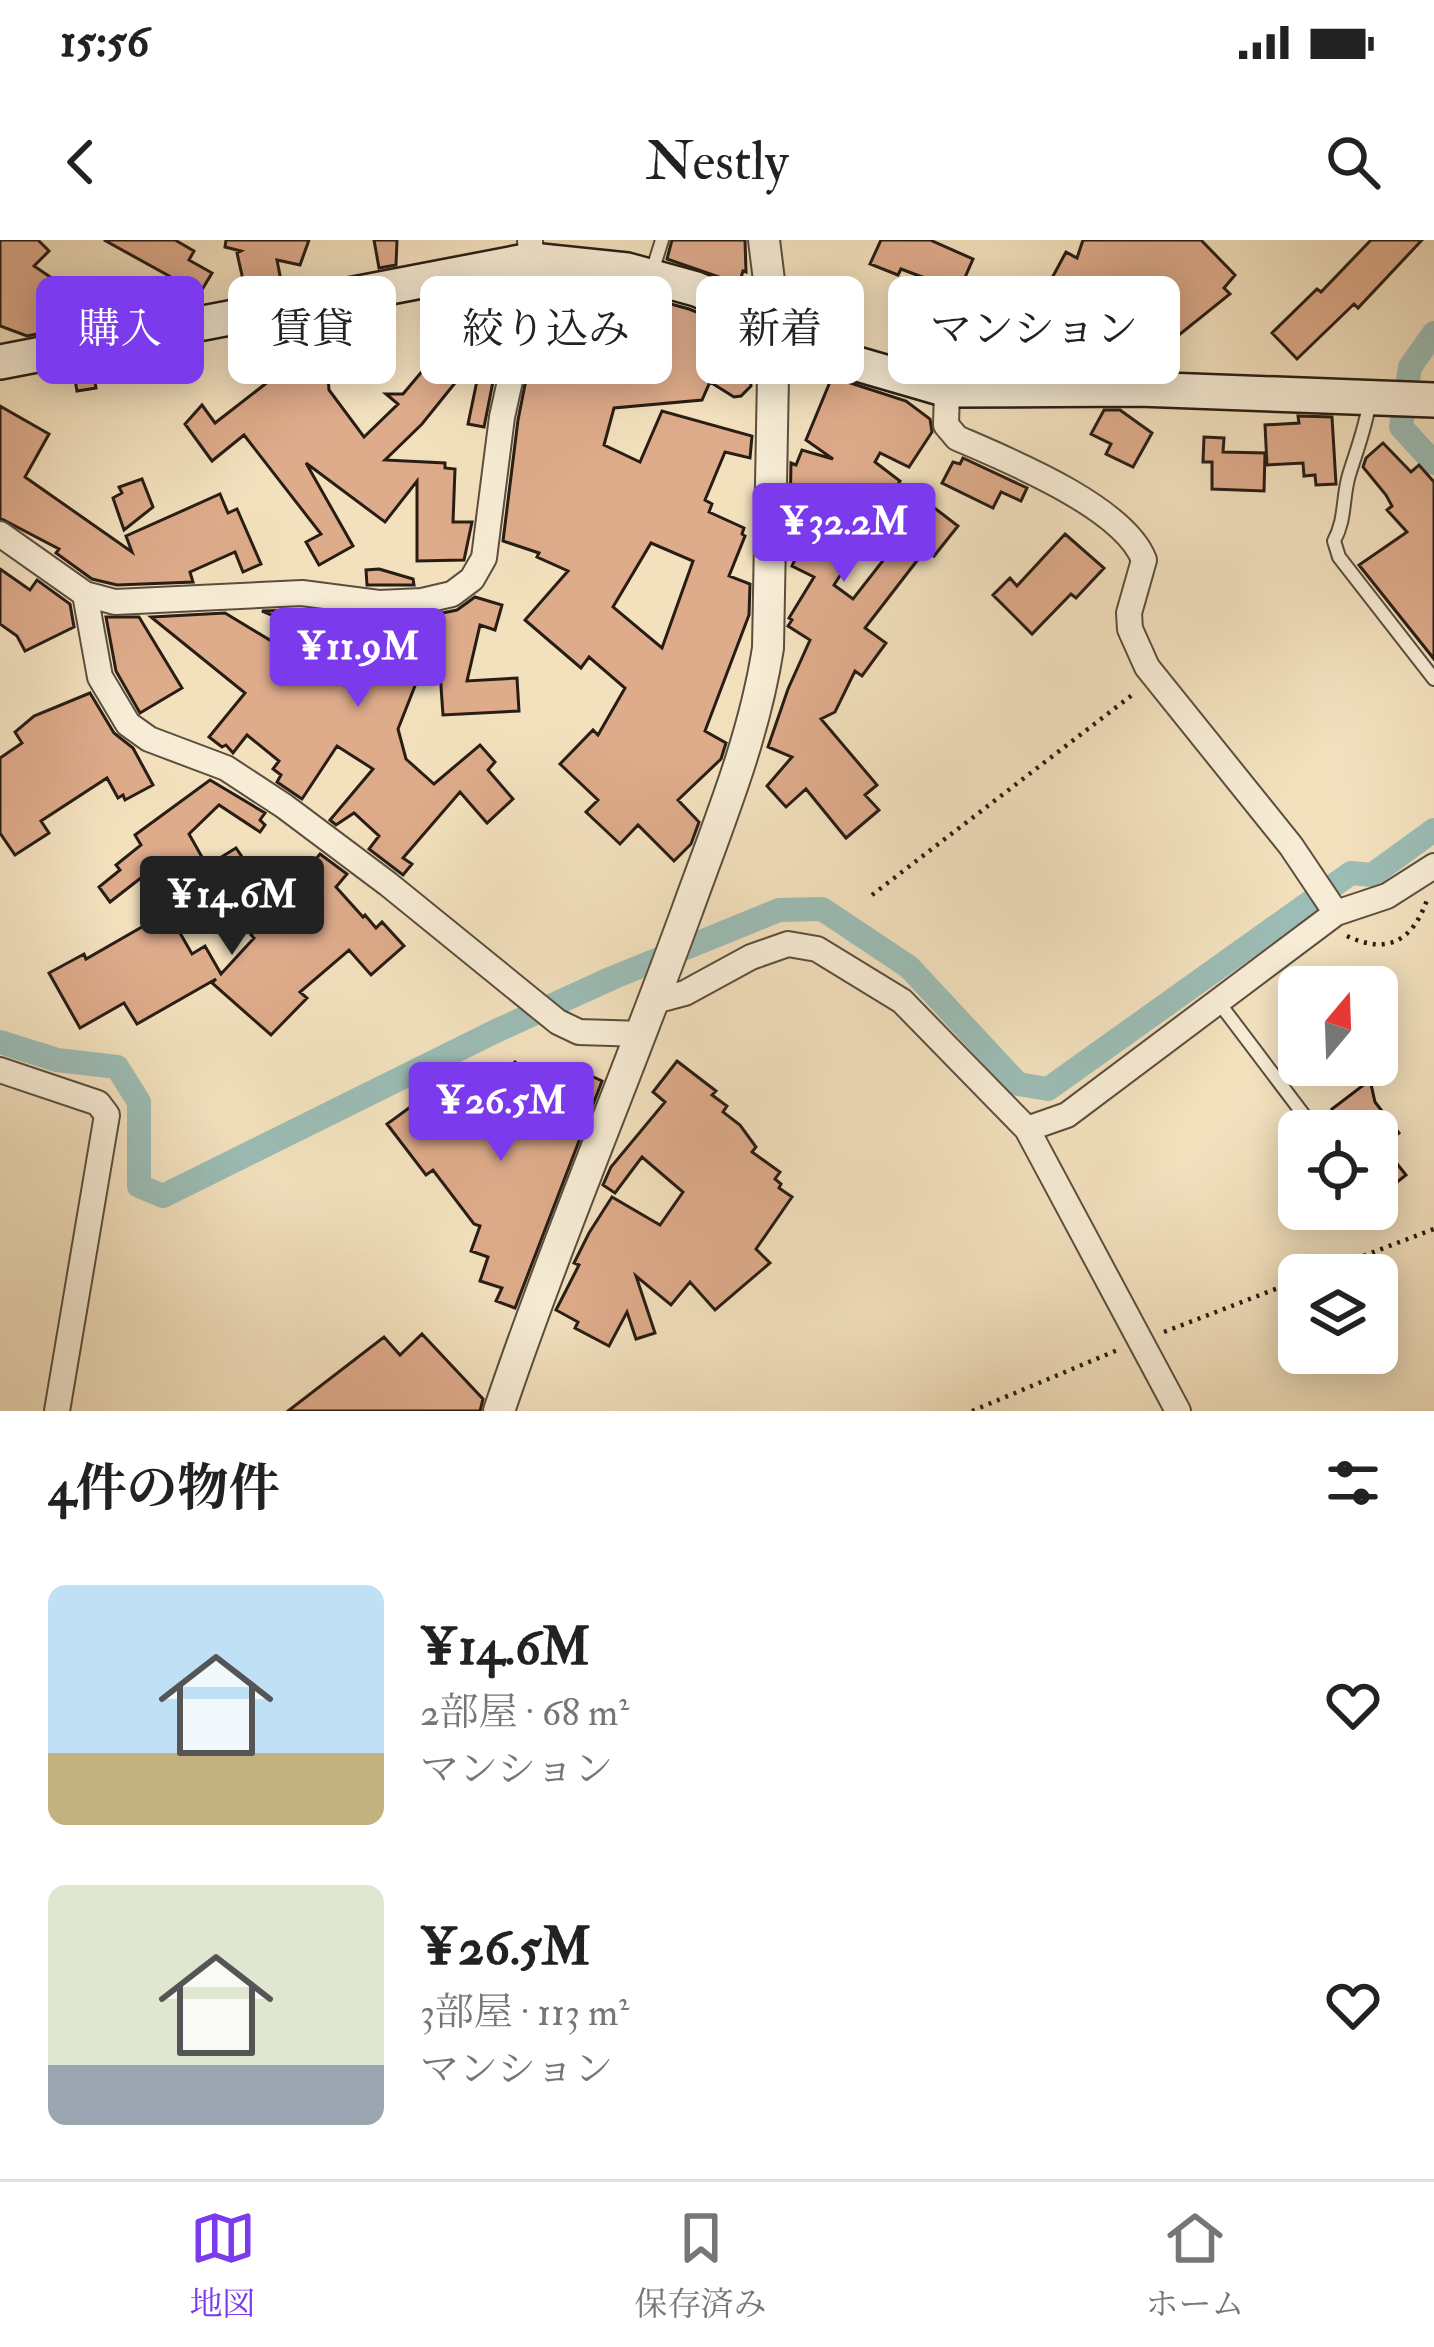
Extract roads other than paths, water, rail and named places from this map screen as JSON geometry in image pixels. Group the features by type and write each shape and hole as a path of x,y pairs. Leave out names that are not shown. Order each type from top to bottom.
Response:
{"main road":[{"path":"0,362 531,250 568,262 650,276"},
{"path":"864,366 947,390 1139,389 1434,400"}],"street":[{"path":"764,240 768,276"},
{"path":"0,534 85,594 115,602 302,593 379,603 422,602 452,594 472,579 484,558 531,250"},
{"path":"500,1411 659,992 750,733 768,648 773,384"},
{"path":"947,390 946,424 957,438 1081,500 1119,525 1139,547 1144,560 1129,613 1130,629 1155,677 1312,877 1328,912"},
{"path":"85,594 100,677 128,724 149,739 226,768 284,806 558,1022 579,1032 643,1034"},
{"path":"1028,1130 1067,1115 1220,1004 1328,912 1387,896 1432,868"},
{"path":"659,992 686,993 751,957 788,944 817,949 902,1001 1028,1130 1178,1411"},
{"path":"0,1070 98,1103 106,1115 57,1411"}],"lane":[{"path":"650,276 662,240"},
{"path":"1370,398 1365,432 1347,480 1345,520 1334,542 1339,557 1434,679"},
{"path":"1220,1004 1300,1110"}],"waterway":[{"path":"1434,333 1410,367 1401,427 1434,463"},
{"path":"0,1042 57,1060 117,1067 139,1102 139,1186 163,1196 612,978 779,910 822,909 909,967 1018,1084 1048,1089 1351,873 1372,875 1434,830"}]}
